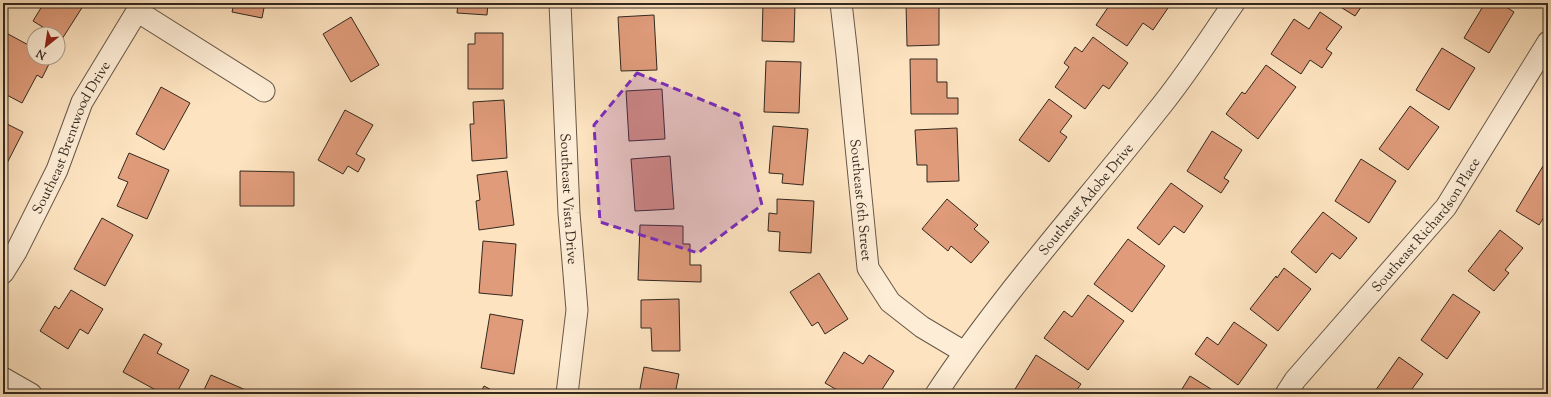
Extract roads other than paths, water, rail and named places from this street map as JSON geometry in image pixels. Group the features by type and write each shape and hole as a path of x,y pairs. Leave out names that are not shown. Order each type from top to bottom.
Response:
{"street":[{"name":"Southeast Vista Drive","path":"560,3 569,213 576,310 567,394"},
{"name":"Southeast 6th Street","path":"840,3 847,54 868,268 890,302 922,327 964,352"},
{"name":"Southeast Adobe Drive","path":"936,394 964,352 991,316 1159,110 1234,3"},
{"path":"139,7 264,91"},
{"name":"Southeast Brentwood Drive","path":"3,273 16,252 57,170 82,102 139,7"},
{"name":"Southeast Richardson Place","path":"1286,394 1295,380 1446,207 1548,42"},
{"path":"3,378 31,394"}]}
